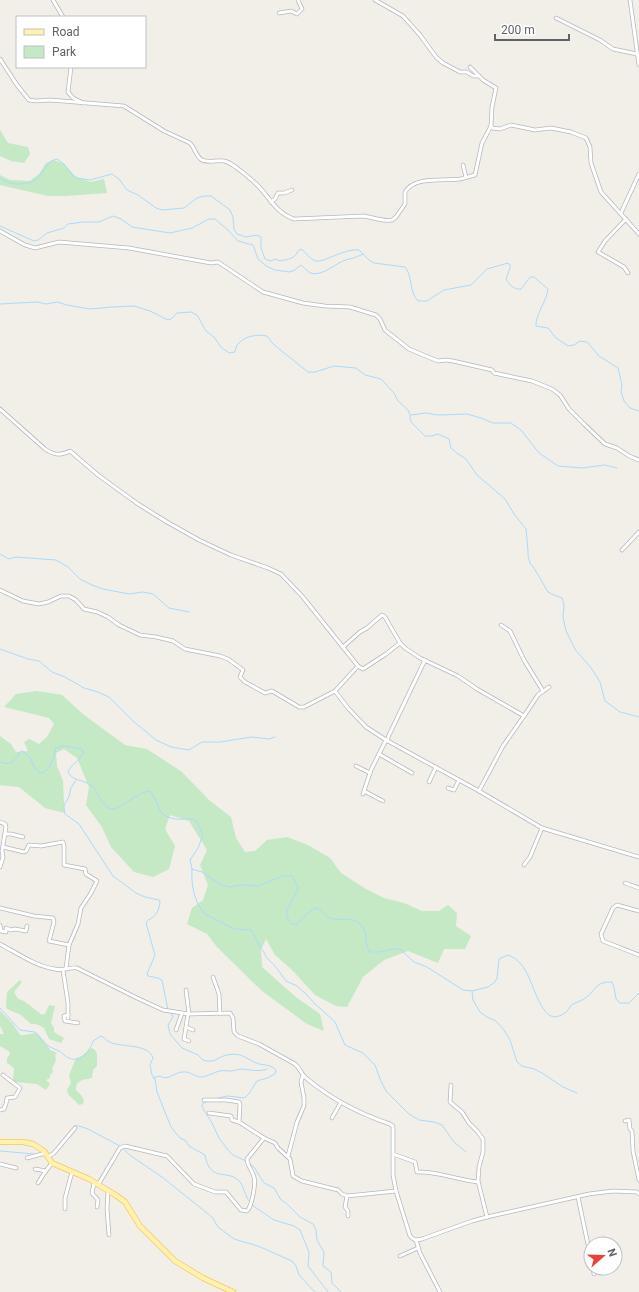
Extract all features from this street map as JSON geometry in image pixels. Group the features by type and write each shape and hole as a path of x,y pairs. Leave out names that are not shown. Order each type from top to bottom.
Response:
{"main road":[{"path":"0,1142 23,1142 33,1144 40,1148 52,1163 96,1184 124,1200 140,1226 175,1261 203,1278 233,1292"}],"street":[{"path":"53,0 62,16"},
{"path":"279,14 291,12 297,14 302,9 298,0"},
{"path":"0,59 29,100 50,100 124,106 164,131 190,143 199,158 202,160 221,161 231,164 262,188 271,202 282,213 294,219 363,216 388,221 396,217 404,206 405,192 410,186 424,182 476,175 482,143 491,126 492,107 496,89 478,76 472,76 467,72 460,72 444,63 436,57 420,35 403,16 375,0"},
{"path":"630,0 639,65"},
{"path":"556,18 600,40 613,49 637,54"},
{"path":"470,67 479,75 480,78"},
{"path":"71,68 68,92 73,98 84,103"},
{"path":"491,126 492,128 500,129 511,126 535,130 551,128 583,136 588,140 592,163 602,192 639,234"},
{"path":"464,165 466,177"},
{"path":"621,213 639,174"},
{"path":"271,202 275,199 278,193 284,193 292,190"},
{"path":"626,219 605,241 598,252 624,267 628,273"},
{"path":"0,231 25,245 35,248 59,242 133,249 211,263 218,262 263,292 303,302 371,312 380,319 385,330 403,345 428,357 438,361 446,360 471,364 492,370 494,372 532,381 552,390 560,396 569,409 605,444 617,448 629,456 639,460"},
{"path":"0,409 45,449 53,454 61,455 70,451 138,504 167,522 230,555 281,574 302,596 358,666 363,669 400,643"},
{"path":"622,550 639,532"},
{"path":"0,590 23,601 39,604 61,596 68,596 76,600 84,609 108,617 119,625 140,634 168,640 186,648 220,656 243,670 240,677 245,682 265,693 272,691 299,707 304,707 335,691 358,666"},
{"path":"343,647 382,615 385,617 400,643 417,656 458,676 477,689 524,716"},
{"path":"501,625 510,631 524,660 543,691"},
{"path":"383,801 364,793 370,773 425,660"},
{"path":"479,790 503,746 538,695 549,686"},
{"path":"335,691 357,719 366,727 479,790 542,828 639,857"},
{"path":"379,754 412,773"},
{"path":"356,766 370,773"},
{"path":"429,782 436,767"},
{"path":"448,788 454,790 459,780"},
{"path":"0,822 6,825 6,834 0,867"},
{"path":"524,865 530,857 542,828"},
{"path":"6,834 23,837"},
{"path":"3,847 24,852 29,845 41,846 63,842 64,865 85,869 86,874 97,881 91,894 81,908 78,924 69,945 65,969 68,1003 68,1016 64,1016 65,1021 78,1023"},
{"path":"625,883 639,888"},
{"path":"639,911 616,905 613,908 601,934 603,941 639,955"},
{"path":"0,908 54,919 49,940 69,945"},
{"path":"0,924 1,931 6,932 6,928 10,930 15,929 26,931 28,926"},
{"path":"0,944 44,967 65,969 77,968 157,1007 189,1014 232,1014 234,1020 234,1031 238,1036 259,1044 295,1064 299,1067 303,1075 341,1102 371,1118 392,1125 393,1175 396,1191 410,1236 416,1240 418,1248 440,1292"},
{"path":"213,977 219,994 220,1014"},
{"path":"186,990 189,1014 184,1039 189,1041"},
{"path":"176,1030 182,1013"},
{"path":"186,1027 193,1030"},
{"path":"0,1110 4,1109 7,1098 15,1098 20,1088 4,1075"},
{"path":"288,1156 297,1122 304,1106 301,1082 303,1075"},
{"path":"451,1084 450,1102 462,1112 469,1123 483,1139 478,1182 487,1217"},
{"path":"204,1100 226,1100 239,1102 239,1122"},
{"path":"332,1118 341,1102"},
{"path":"209,1113 230,1116 232,1120 239,1122 264,1138 274,1142 291,1161 292,1174 295,1178 338,1190 347,1196 396,1191"},
{"path":"625,1121 629,1120 629,1128 632,1131 633,1151 639,1180"},
{"path":"27,1158 47,1155 54,1152 75,1128"},
{"path":"97,1207 98,1200 92,1193 96,1184 120,1148 125,1146 167,1156 194,1184 215,1192 226,1192 241,1210 247,1211 250,1206 255,1182 254,1176 247,1162 247,1158 264,1138"},
{"path":"393,1154 415,1162 417,1172 435,1172 468,1181 478,1182"},
{"path":"38,1183 52,1163"},
{"path":"0,1164 16,1168"},
{"path":"35,1169 46,1171"},
{"path":"65,1209 65,1198 72,1172"},
{"path":"108,1191 107,1209 109,1235"},
{"path":"416,1240 487,1217 578,1197 612,1191 639,1194"},
{"path":"347,1196 345,1207 348,1211 348,1216"},
{"path":"578,1197 586,1236"},
{"path":"400,1256 418,1248"}],"green space":[{"path":"0,130 8,143 28,147 30,154 24,163 11,161 0,156"},
{"path":"54,160 64,164 76,177 90,182 104,179 107,193 48,196 0,185 0,175 10,180 30,181 39,174 46,163"},
{"path":"37,691 62,695 84,715 125,745 147,749 182,772 209,800 231,817 236,838 245,852 255,851 267,840 287,837 308,845 330,858 341,873 366,889 384,898 404,903 422,911 439,911 448,905 457,913 456,926 471,936 465,949 444,949 438,963 408,951 384,960 363,977 347,1007 336,1006 315,995 292,970 275,955 266,939 261,950 262,967 297,998 320,1014 324,1031 307,1024 262,991 217,947 207,934 187,924 192,908 203,900 208,885 200,865 207,850 189,821 170,815 165,829 175,846 169,869 153,877 134,872 111,847 102,827 86,805 89,787 77,758 64,749 56,753 57,766 63,781 65,813 45,808 19,787 0,785 0,736 11,744 16,752 28,751 24,742 29,739 39,744 47,737 54,724 49,718 4,707 16,694"},
{"path":"20,980 22,982 14,992 18,999 24,1001 42,1015 45,1014 49,1005 55,1006 51,1023 54,1028 54,1032 64,1038 61,1043 49,1039 44,1028 36,1024 31,1024 21,1015 7,1009 7,992"},
{"path":"0,1011 16,1028 20,1035 37,1033 50,1050 57,1053 55,1055 56,1059 52,1068 53,1072 50,1075 50,1078 46,1080 50,1084 46,1090 37,1084 15,1082 13,1080 14,1068 7,1063 7,1058 10,1052 0,1046 0,1034 4,1034 0,1026"},
{"path":"92,1048 97,1054 97,1066 93,1070 92,1078 79,1082 76,1086 76,1090 84,1099 83,1104 79,1105 68,1094 67,1090 71,1083 69,1075 76,1058"}],"waterway":[{"path":"0,178 12,183 29,183 35,180 48,164 57,159 64,164 72,175 77,178 90,180 112,174 119,179 127,190 138,195 156,208 162,210 184,208 197,198 211,196 230,210 233,217 234,229 237,234 246,237 257,235 261,237 261,248 265,259 271,261 275,259 280,261 288,259 295,256 301,249 312,259 319,261 347,251 359,250 374,263 405,267 409,275 413,293 418,301 427,301 444,290 471,285 487,269 508,263 510,268 506,279 512,287 521,289 530,277 534,277 548,289 546,298 537,317 536,326 548,328 556,338 568,346 574,345 580,341 587,342 599,356 618,368 622,385 621,392 624,401 630,408 639,411"},
{"path":"0,226 34,241 38,240 47,233 64,228 68,224 99,222 113,216 121,219 132,227 170,233 192,228 209,219 215,219 238,241 253,245 258,259 266,266 275,270 289,272 301,265 310,273 314,274 325,271 343,261 363,254"},
{"path":"0,304 37,302 46,304 57,302 90,309 134,306 150,311 168,320 177,313 191,312 197,315 206,331 229,353 235,352 237,345 248,337 256,335 267,336 273,344 308,372 315,372 334,366 356,368 365,375 381,379 394,393 398,401 408,410 412,423 425,436 438,434 449,439 451,448 466,459 477,475 505,499 514,514 526,529 530,563 548,592 562,598 564,605 563,617 566,631 576,651 592,669 600,682 605,701 620,712 639,717"},
{"path":"411,415 426,413 438,415 467,414 493,423 511,423 521,430 539,453 558,466 582,468 605,465 617,468"},
{"path":"0,554 9,559 16,557 56,560 68,567 80,579 92,585 103,589 129,594 143,592 153,594 169,608 189,612"},
{"path":"0,649 28,659 39,661 52,672 65,677 84,688 109,697 133,721 156,740 171,747 189,750 202,742 220,742 252,737 269,739 275,737"},
{"path":"0,762 10,763 17,758 22,751 29,756 35,768 40,773 49,768 54,756 55,748 64,746 82,749 82,756 68,772 76,779 86,782 92,786 107,807 115,809 144,792 150,791 161,812 167,817 176,819 193,819 197,822 203,835 198,848 190,860 192,869 202,872 221,885 230,887 240,885 259,886 282,876 292,876 298,887 286,913 292,924 297,924 309,912 318,908 330,918 355,921 364,929 367,946 370,952 400,949 414,962 427,967 463,990 472,991 488,987 495,982 497,978 499,959 508,955 514,958 524,968 543,1008 551,1016 560,1016 565,1013 573,1004 584,999 602,983 612,982 616,999 620,1003 629,1003 639,993"},
{"path":"76,780 64,805 65,814 79,824 113,876 136,893 145,897 159,900 160,902 156,914 146,923 155,955 147,974 148,976 162,980 168,1010"},
{"path":"192,869 194,893 198,904 205,914 234,929 251,930 267,958 286,981 297,986 335,1022 345,1045 363,1053 375,1065 386,1091 409,1114 419,1120 434,1122 442,1125 454,1142 466,1152"},
{"path":"472,991 473,1000 480,1012 496,1021 504,1030 510,1040 517,1062 522,1066 542,1073 563,1087 577,1093"},
{"path":"0,1008 20,1030 35,1032 48,1046 74,1059 82,1058 88,1052 93,1041 101,1036 112,1043 146,1050 153,1058 150,1065 152,1075 155,1079 157,1092 171,1127 180,1138 185,1140 189,1146 205,1155 207,1164 215,1173 236,1178 243,1187 250,1202"},
{"path":"171,1013 173,1017 168,1025 170,1034 182,1048 198,1055 203,1060 213,1061 227,1055 237,1054 259,1064 270,1066 276,1070 275,1074 257,1081 248,1095 244,1098 228,1096 218,1098"},
{"path":"153,1078 159,1076 166,1078 182,1072 187,1072 200,1077 221,1071 242,1069 258,1071 267,1069"},
{"path":"210,1101 203,1103 202,1107 219,1138 233,1155 246,1161"},
{"path":"75,1126 88,1129 120,1146 212,1217 218,1227 234,1239 258,1246 292,1261 296,1266 299,1275 315,1292"},
{"path":"58,1146 73,1128"},
{"path":"0,1151 34,1154"},
{"path":"248,1163 254,1167 264,1183 274,1188 281,1200 300,1217 313,1224 316,1230 317,1240 324,1252 323,1266 331,1272 332,1283 341,1292"},
{"path":"252,1205 274,1220 294,1226 300,1230 309,1252 308,1266 328,1292"}]}
